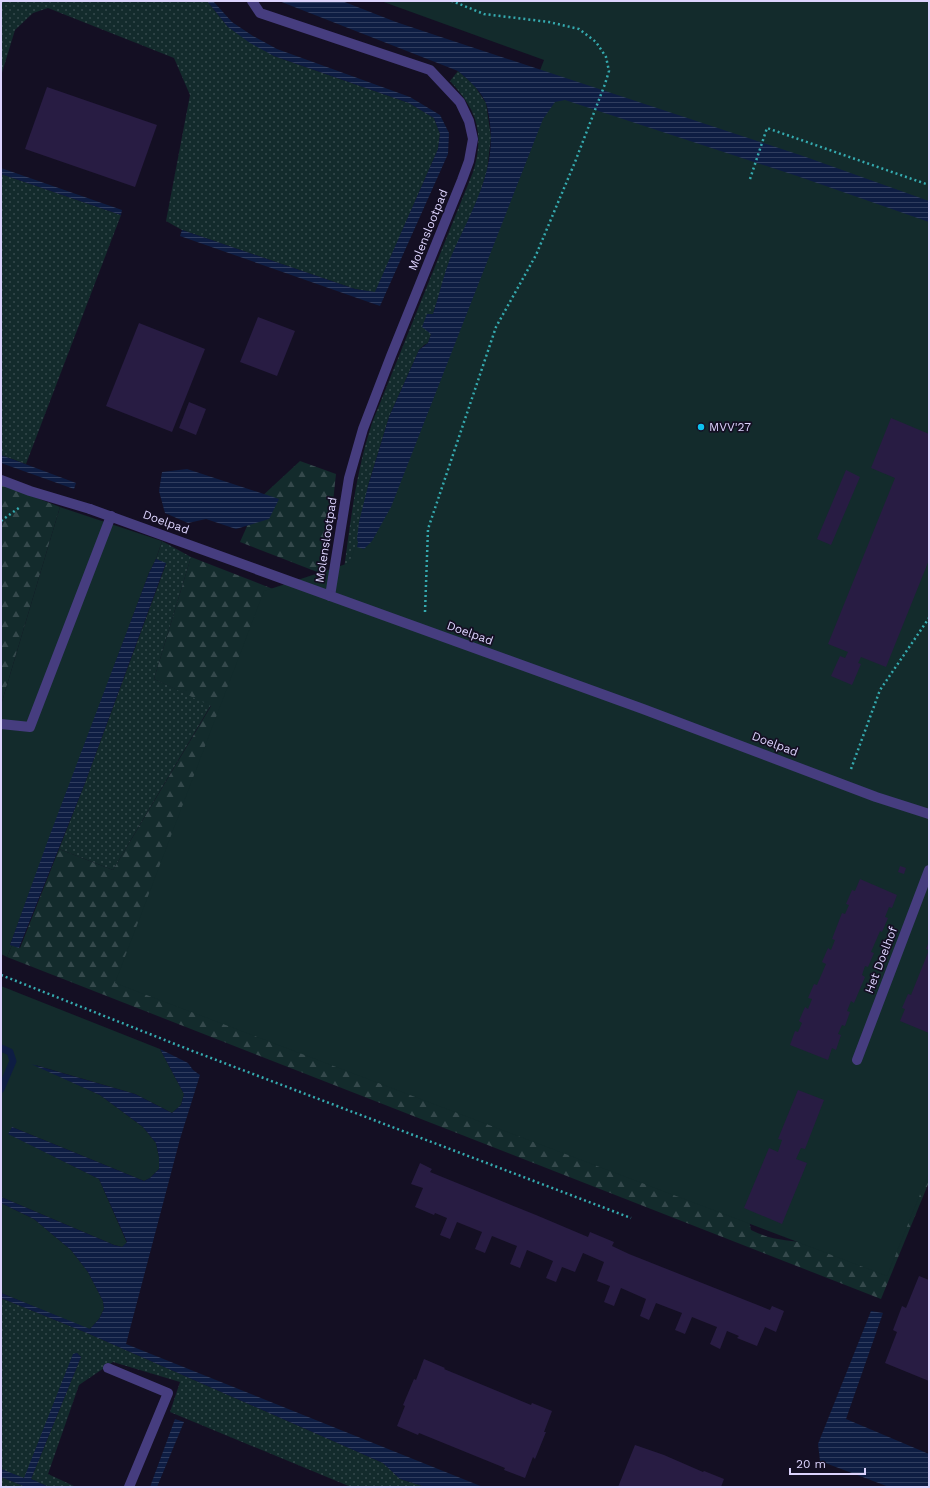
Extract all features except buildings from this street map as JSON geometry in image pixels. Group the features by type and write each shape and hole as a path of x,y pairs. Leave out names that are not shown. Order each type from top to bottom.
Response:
{"street":[{"name":"Molenslootpad","path":"252,1 260,12 430,70 460,102 469,121 473,139 469,161 363,429 349,478 330,596"},
{"name":"Doelpad","path":"1,480 30,491 112,516 425,631 643,708 876,797 929,814"},
{"path":"1,724 30,727 112,516"},
{"name":"Het Doelhof","path":"857,1060 929,870"},
{"path":"108,1368 168,1393 129,1487"}],"path":[{"path":"425,631 428,529 496,327 536,255 593,115 609,71 606,57 596,42 579,29 549,22 484,14 452,1"},
{"path":"750,179 767,128 929,185"},
{"path":"1,521 26,500 30,491"},
{"path":"846,785 880,690 929,618"},
{"path":"1,976 631,1218"}],"green space":[{"path":"1,1 207,1 228,27 274,56 409,103 434,118 440,134 438,149 375,293 355,289 182,230 166,221 190,95 174,58 48,8 33,13 15,30 1,76"},
{"path":"381,1 929,1 929,1172 887,1276 115,983 264,591 349,563 544,60"},
{"path":"458,71 474,85 486,103 491,137 487,171 478,199 450,260 433,314 427,314 429,332 431,334 428,343 419,350 389,417 368,486 364,549 344,569 358,477 366,441 473,172 477,158 478,134 476,123 467,102 450,81"},
{"path":"1,174 121,215 26,464 1,455"},
{"path":"300,461 336,474 325,575 240,542 259,499"},
{"path":"1,484 60,507 1,705"},
{"path":"60,507 162,541 10,945 12,945 7,957 1,954 1,705"},
{"path":"162,541 191,557 154,679 211,705 113,870 59,849 166,564 156,559"},
{"path":"191,557 273,589 748,1215 751,1230 772,1238 810,1243 929,1115 929,1182 881,1299 7,957 12,945 20,948 59,849 113,870 211,706 154,679"},
{"path":"1,986 160,1049 184,1094 181,1105 172,1113 135,1094 35,1065 100,1095 143,1127 156,1143 159,1157 159,1169 150,1178 144,1181 12,1127 9,1134 99,1179 127,1243 122,1247 114,1245 1,1197"},
{"path":"1,1203 34,1219 71,1250 88,1272 103,1301 104,1309 99,1319 90,1329 1,1293"},
{"path":"1,1298 87,1333 383,1463 400,1479 426,1487 351,1487 170,1412 180,1382 113,1362 79,1385 48,1474 76,1487 49,1487 31,1479 81,1357 77,1353 73,1355 24,1479 1,1469"},
{"path":"1,1477 24,1486 26,1487 1,1487"}],"water":[{"path":"207,1 213,1 232,22 253,36 277,49 410,97 440,115 449,133 448,154 380,306 180,236 182,230 355,289 375,292 438,149 440,134 434,118 409,103 274,56 250,43 228,27"},
{"path":"279,1 342,1 396,22 803,156 929,201 929,222 797,176 565,100 555,102 543,119 391,507 372,541 364,549 357,547 359,522 368,486 389,417 419,350 428,343 431,334 422,327 427,314 433,314 450,259 473,210 485,177 491,142 488,110 481,94 458,71"},
{"path":"1,168 122,210 121,215 1,174"},
{"path":"1,455 76,483 74,489 1,463"},
{"path":"187,469 279,499 269,519 236,529 206,519 188,523 165,513 159,491 162,472"},
{"path":"156,559 166,563 85,783 19,948 10,945 48,840 149,573"},
{"path":"160,1049 188,1063 193,1070 200,1075 180,1139 126,1344 483,1487 426,1487 400,1479 383,1463 87,1333 1,1298 1,1293 90,1329 99,1319 104,1309 103,1301 88,1272 71,1250 34,1219 1,1203 1,1197 114,1245 122,1247 127,1242 99,1179 8,1134 12,1127 144,1181 150,1178 159,1169 159,1157 156,1143 143,1127 100,1095 31,1064 135,1094 172,1113 181,1105 184,1094"},
{"path":"871,1311 883,1313 846,1419 929,1454 929,1487 889,1487 820,1461 818,1444"},
{"path":"77,1353 81,1357 31,1479 49,1487 26,1487 1,1477 1,1469 24,1478 73,1354"},
{"path":"175,1419 184,1422 157,1487 150,1487"}],"waterway":[{"path":"1,1048 10,1052 13,1061 1,1089"}],"place":[{"name":"MVV'27","path":"701,427"}]}
